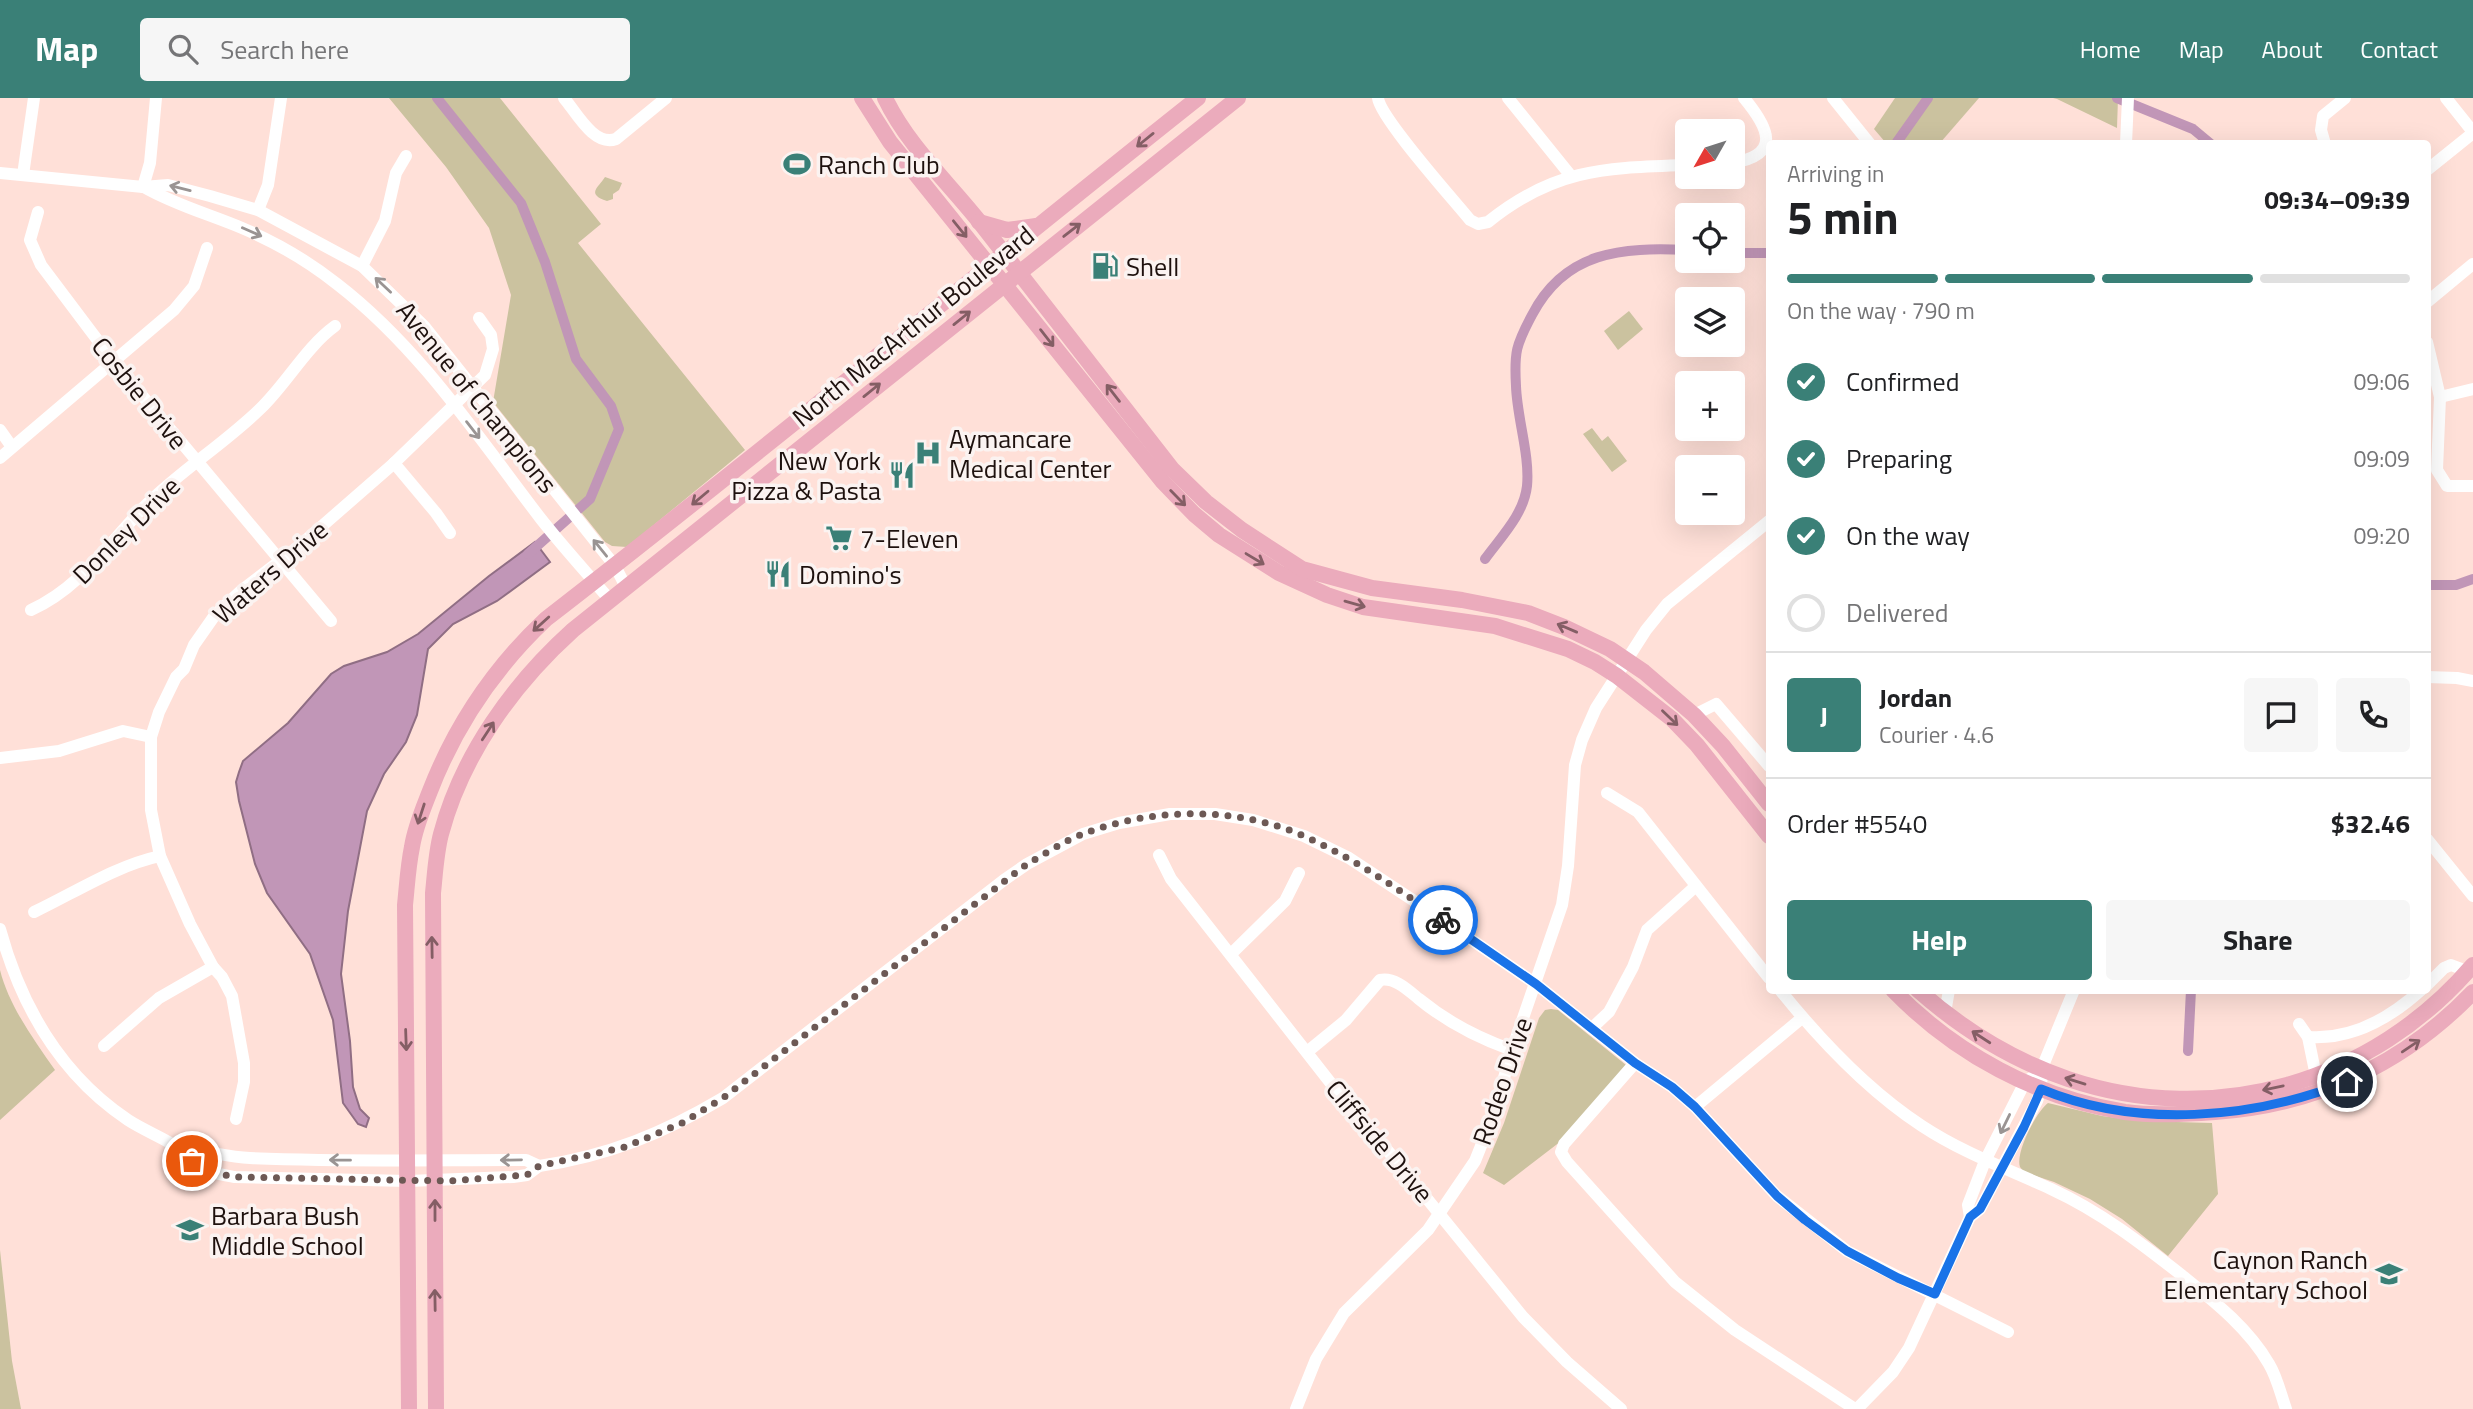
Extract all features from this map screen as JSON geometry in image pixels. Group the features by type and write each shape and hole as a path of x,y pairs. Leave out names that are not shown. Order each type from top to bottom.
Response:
{"main road":[{"path":"862,98 875,121 1004,284 1148,451 1288,569 1327,595 1363,607 1495,626 1568,649 1617,676 1672,719 1764,819"},
{"name":"North MacArthur Boulevard","path":"409,1409 405,905 412,845 422,811 448,746 479,693 524,640 546,619 883,354 1003,253 1198,98"},
{"name":"North MacArthur Boulevard","path":"436,1409 433,893 441,836 451,801 481,741 521,683 546,654 626,587 1238,98"},
{"path":"875,121 889,105 934,169 1019,273 1148,451"},
{"path":"979,222 1007,230 1038,225"},
{"path":"810,410 825,428"},
{"path":"1288,569 1372,588 1462,600 1528,613 1591,639 1661,686 1694,715 1724,746 1766,800"},
{"path":"1923,994 1945,1013 1996,1047 2068,1079 2109,1091 2171,1098 2209,1098 2265,1090 2343,1066 2384,1043 2441,999 2470,968"},
{"path":"1897,994 1925,1020 1965,1050 2025,1082 2073,1100 2125,1112 2170,1115 2242,1110 2300,1099 2347,1082 2387,1062 2436,1028 2473,992"}],"street":[{"path":"23,176 34,98"},
{"path":"144,187 150,163 156,98"},
{"path":"258,209 268,185 281,98"},
{"path":"564,98 592,132 601,139 610,141 666,98"},
{"path":"1508,98 1571,176"},
{"path":"1744,98 1767,133 1767,140"},
{"path":"1833,98 1867,140"},
{"path":"2126,139 2128,98"},
{"path":"2324,140 2321,130 2323,116 2345,98"},
{"path":"2431,167 2473,132 2446,98"},
{"path":"1378,101 1468,217 1478,223 1488,222 1548,183 1571,176 1598,170 1675,165"},
{"path":"1745,161 1761,153 1766,146"},
{"path":"362,266 385,221 396,173 406,156"},
{"name":"Avenue of Champions","path":"0,173 144,187 168,186 258,209 362,266 424,326 615,566 626,587"},
{"name":"Avenue of Champions","path":"144,187 168,201 267,239 337,284 398,338 427,371 544,523 610,600"},
{"name":"Cosbie Drive","path":"38,212 30,240 41,265 114,362 331,621"},
{"path":"0,458 174,310 194,286 207,248"},
{"path":"2431,299 2473,264"},
{"name":"Waters Drive","path":"236,1119 244,1082 241,1038 232,996 190,924 160,856 150,810 151,737 159,712 176,677 184,669 194,645 215,615 394,463 485,375 493,349 491,335 479,318"},
{"name":"Donley Drive","path":"31,610 49,602 79,579 146,505 260,409 292,374 320,337 335,326"},
{"path":"2431,359 2440,397 2437,471 2447,486 2473,486"},
{"path":"2440,397 2473,389"},
{"path":"0,430 12,447"},
{"path":"394,463 450,533"},
{"name":"Rodeo Drive","path":"1296,1409 1316,1359 1344,1313 1399,1261 1440,1214 1475,1161 1493,1116 1512,1050 1562,905 1568,866 1575,765 1582,740 1597,708 1646,630 1667,604 1766,523"},
{"path":"2431,677 2457,677 2473,681"},
{"path":"1694,715 1716,705 1766,763"},
{"path":"0,758 59,751 123,731 151,737"},
{"path":"1607,793 1638,812 1766,974"},
{"path":"0,929 21,993 39,1028 55,1051 87,1087 128,1120 181,1149 192,1161 209,1172 235,1177 408,1181 513,1177 527,1175 539,1166 625,1147 691,1117 735,1090 1027,864 1075,837 1119,823 1170,814 1215,814 1253,820 1304,836 1349,858 1536,984 1635,1063 1672,1087 1695,1107 1777,1196 1847,1251 2008,1332"},
{"path":"2431,844 2473,896"},
{"name":"Cliffside Drive","path":"1159,855 1171,879 1351,1109 1523,1317 1567,1362 1621,1409"},
{"path":"34,912 111,872 160,856"},
{"path":"1231,954 1285,901 1299,873"},
{"path":"1592,1028 1609,1012 1633,967 1647,930 1696,886"},
{"path":"2431,981 2451,965 2470,968"},
{"path":"104,1046 159,998 213,967"},
{"path":"1307,1052 1346,1020 1380,980 1387,979 1403,986 1426,1005 1470,1033 1512,1050"},
{"path":"1783,994 1838,1056 1879,1093 1922,1126 1985,1161 2051,1189 2098,1213 2194,1286 2254,1341 2271,1366 2286,1409"},
{"path":"1945,1013 1948,994"},
{"path":"1635,1063 1564,1144 1561,1152 1567,1162 1675,1282 1735,1330 1856,1409 1893,1372 1909,1348 1970,1217 1980,1209 2041,1089 2042,1068 2072,994"},
{"path":"2308,1037 2336,1037 2365,1027 2402,1007 2417,994"},
{"path":"1695,1107 1802,1018"},
{"path":"2299,1024 2308,1037 2316,1076"},
{"path":"1970,1217 1968,1205 1985,1161 2025,1082 2042,1068"},
{"path":"181,1149 247,1158 408,1162 526,1160 539,1166"}],"shaded area":[{"path":"389,98 500,98 601,224 578,243 745,450 627,547 612,546 605,542 493,402 511,295 489,228 446,167"},
{"path":"1895,98 1979,98 1943,140 1883,140 1874,129"},
{"path":"2053,98 2118,98 2117,128 2057,99"},
{"path":"605,177 622,183 619,190 613,194 613,199 607,201 595,193"},
{"path":"1629,311 1643,329 1618,350 1604,331"},
{"path":"1592,428 1602,441 1608,436 1627,461 1612,472 1583,434"},
{"path":"535,542 550,562 497,601 453,624 428,649 417,715 406,742 384,774 367,811 348,911 341,974 353,1087 360,1109 369,1118 366,1127 358,1124 343,1103 333,1020 310,954 267,893 255,864 236,782 243,761 288,723 331,674 344,666 387,652 418,634"},
{"path":"0,970 16,1010 55,1070 0,1120"},
{"path":"1545,1010 1558,1010 1626,1065 1569,1135 1504,1185 1483,1173 1504,1123 1539,1018"},
{"path":"2048,1103 2102,1116 2140,1121 2212,1123 2218,1194 2168,1256 2122,1219 2090,1199 2054,1182 2024,1172 2020,1167 2021,1152 2028,1133"},
{"path":"0,1250 12,1361 21,1409 0,1409"}],"waterway":[{"path":"437,98 521,203 545,262 576,359 611,406 619,429 590,499 528,554"},
{"path":"1898,140 1928,98"},
{"path":"2117,98 2193,129 2206,140"},
{"path":"1485,559 1511,525 1527,486 1527,462 1515,374 1517,349 1532,315 1545,294 1561,277 1578,266 1618,252 1675,250"},
{"path":"1745,253 1766,253"},
{"path":"2431,585 2456,585 2473,579"},
{"path":"2188,1051 2191,994"}],"way so far":[{"path":"192,1161 209,1172 235,1177 448,1181 527,1175 539,1166 625,1147 682,1123 735,1090 1027,864 1075,837 1119,823 1170,814 1215,814 1253,820 1304,836 1349,858 1443,920"}],"place":[{"name":"Ranch Club","path":"797,164"},
{"name":"Shell","path":"1105,266"},
{"name":"Aymancare Medical Center","path":"928,453"},
{"name":"New York Pizza & Pasta","path":"902,475"},
{"name":"7-Eleven","path":"839,538"},
{"name":"Domino's","path":"778,574"},
{"name":"Barbara Bush Middle School","path":"190,1230"},
{"name":"Caynon Ranch Elementary School","path":"2389,1274"}],"route":[{"path":"1443,920 1536,984 1635,1063 1672,1087 1695,1107 1777,1196 1805,1220 1847,1251 1935,1294 1970,1217 1980,1209 2041,1089 2073,1100 2125,1112 2170,1115 2265,1106 2300,1099 2347,1082"}]}
